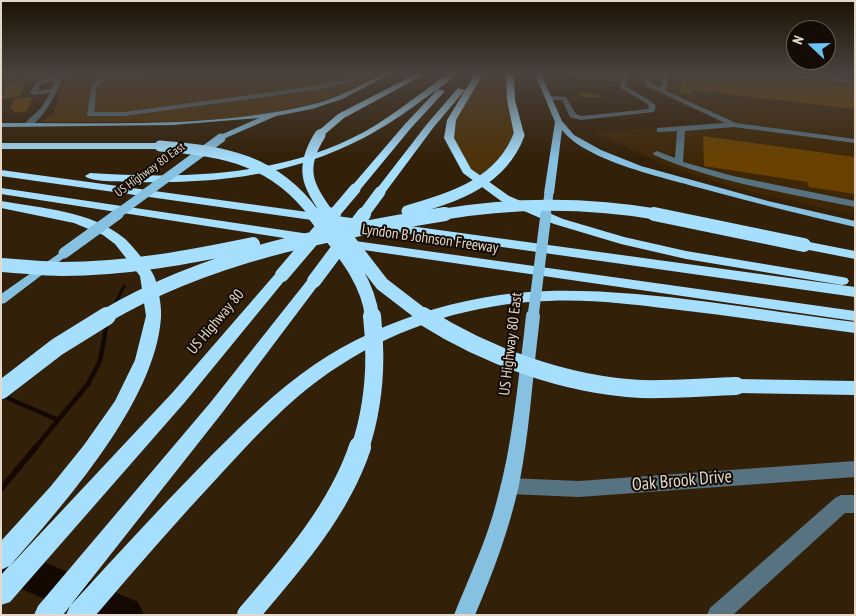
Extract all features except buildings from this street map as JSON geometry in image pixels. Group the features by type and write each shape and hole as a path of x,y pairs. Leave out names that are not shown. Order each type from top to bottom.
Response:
{"highway":[{"path":"366,103 341,116 321,133 309,152 306,168 310,186 320,203 377,276 389,290 416,312 474,344 522,364 581,381 632,388 736,386 855,388"},
{"path":"1,166 157,180 224,175 278,166 325,152 355,140 412,103"},
{"name":"US Highway 80","path":"1,593 179,397 354,189 430,103"},
{"path":"47,615 216,408 430,126 451,103"},
{"path":"460,103 452,116 449,128 449,138 455,155 465,168 482,183 504,198 557,222 618,239 855,284"},
{"path":"1,265 63,269 192,257 404,212 442,200 468,189 494,173 508,159 516,145 519,134 512,103"},
{"path":"1,146 160,146 194,148 234,157 260,167 280,178 299,195 348,261 365,289 373,322 373,380 368,422 354,463 324,517 282,575 248,615"},
{"name":"Lyndon B Johnson Freeway","path":"1,173 855,292"},
{"name":"Lyndon B Johnson Freeway","path":"1,191 380,248 855,316"},
{"path":"1,204 83,223 104,232 120,242 134,255 146,271 152,292 154,318 150,342 140,371 122,406 95,447 52,501 1,558"},
{"path":"1,390 31,365 82,330 116,309 172,281 246,255 433,215 493,206 530,204 582,205 657,215 855,255"},
{"path":"79,615 158,526 244,435 277,404 309,378 370,342 426,318 485,303 516,299 581,296 694,306 855,328"}],"main road":[{"name":"US Highway 80 East","path":"1,300 221,138 274,114 325,103"},
{"path":"551,103 559,122 571,137 598,152 638,168 766,204 855,224"},
{"path":"1,125 152,123 239,119 274,114"},
{"name":"US Highway 80 East","path":"464,615 492,547 509,486 517,446 559,122"}],"street":[{"path":"29,124 41,115 47,103"},
{"path":"92,103 90,114 124,114 207,103"},
{"path":"567,103 573,115 581,118 652,111 653,106 650,103"},
{"path":"685,103 734,126"},
{"path":"152,123 156,110"},
{"path":"660,130 734,126 855,141"},
{"path":"679,162 681,129"},
{"path":"657,153 731,178 855,204"},
{"name":"Oak Brook Drive","path":"509,486 579,489 855,469"},
{"path":"717,615 841,504 855,504"}],"shaded area":[{"path":"57,103 314,103 296,108 224,119 150,122 41,122 54,113"},
{"path":"465,103 508,103 515,132 503,159 480,177 466,163 458,150 454,137 459,113"},
{"path":"679,103 855,103 855,215 735,188 670,167 593,132 721,122"}],"waterway":[{"path":"114,306 124,286"},
{"path":"35,448 88,384 100,361 107,322"},
{"path":"3,396 58,420"},
{"path":"1,489 36,447"},
{"path":"4,563 125,615"}]}
